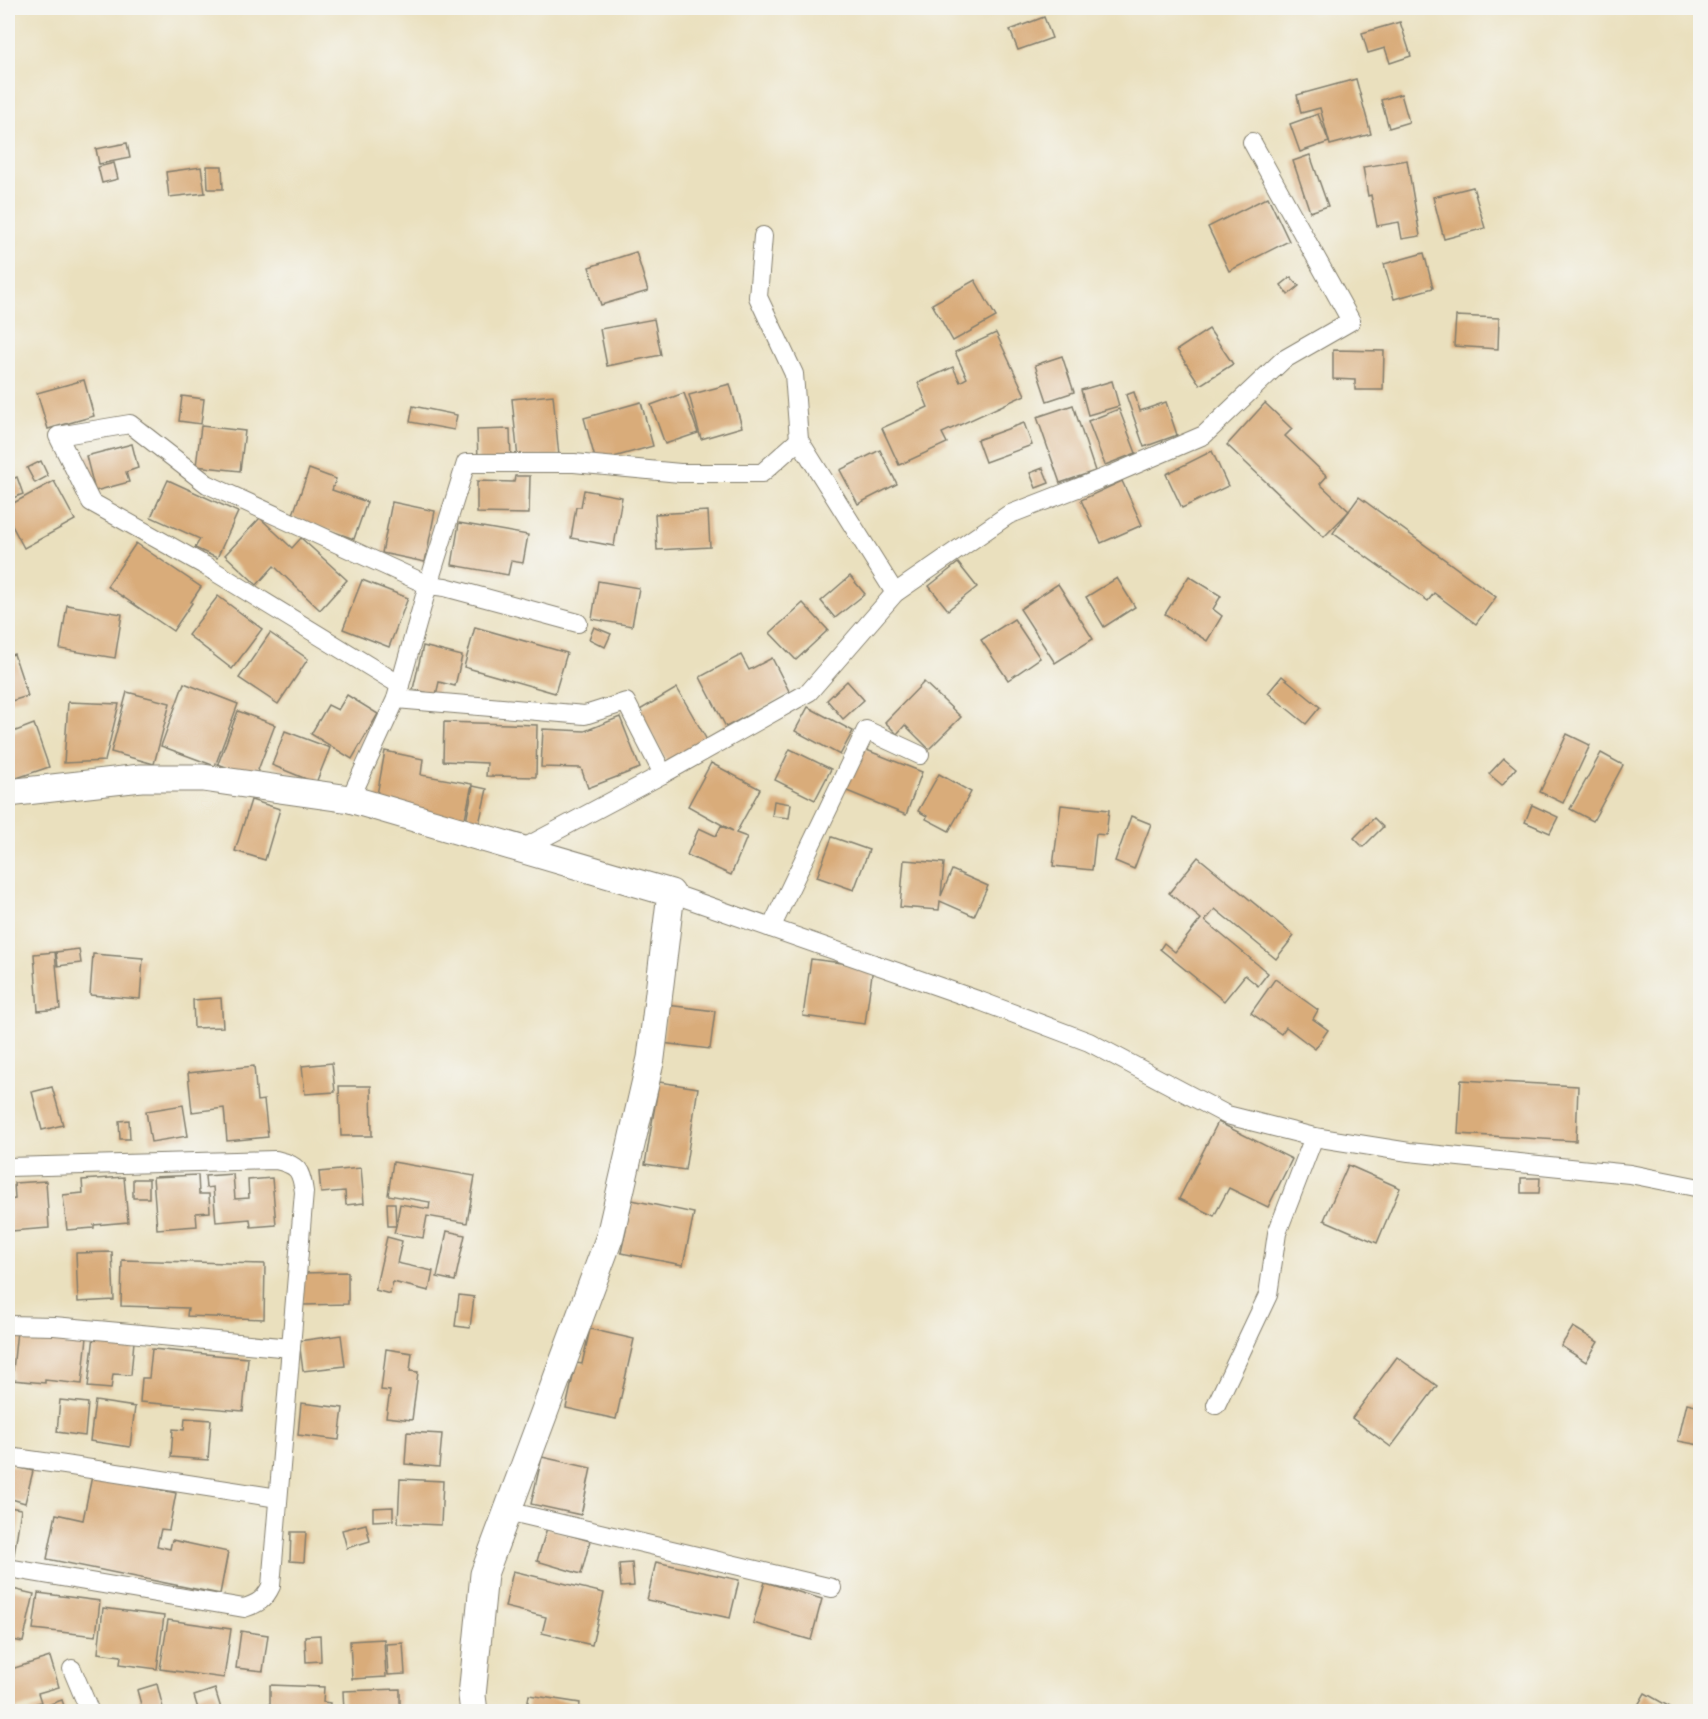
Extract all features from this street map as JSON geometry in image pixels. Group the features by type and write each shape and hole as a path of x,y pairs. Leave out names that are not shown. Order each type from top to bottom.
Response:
{"street":[{"path":"522,849 663,774 809,692 895,593 1008,515 1111,475 1204,435 1282,360 1351,321 1252,142"},
{"path":"763,236 758,297 794,374 799,440 895,593"},
{"path":"578,623 445,586 428,585 207,484 130,424 58,436 91,502 204,565 398,692 585,715 626,702 663,774"},
{"path":"350,800 398,692 466,463 574,463 680,473 762,472 799,440"},
{"path":"771,928 866,730 920,754"},
{"path":"8,793 141,778 203,778 350,800 671,893 980,1001 1089,1042 1227,1115 1314,1137 1409,1152 1630,1174 1701,1188"},
{"path":"474,1712 472,1696 484,1574 610,1236 651,1058 671,893"},
{"path":"1216,1405 1268,1295 1277,1233 1314,1137"},
{"path":"8,1167 276,1160 290,1163 302,1176 304,1192 272,1586 266,1597 256,1605 244,1608 8,1568"},
{"path":"8,1325 54,1326 291,1348"},
{"path":"8,1458 278,1498"},
{"path":"507,1511 832,1588"},
{"path":"72,1669 90,1712"}],"building":[{"path":"1044,17 1052,38 1018,50 1010,30"},
{"path":"1400,22 1411,56 1390,63 1385,48 1368,53 1362,33"},
{"path":"1356,79 1371,134 1330,145 1320,108 1301,113 1297,95"},
{"path":"1401,94 1409,122 1389,128 1381,100"},
{"path":"1318,114 1329,142 1300,152 1290,124"},
{"path":"127,143 130,158 99,164 96,149"},
{"path":"1310,155 1328,206 1310,212 1293,161"},
{"path":"1407,160 1420,236 1402,239 1399,222 1377,226 1371,195 1368,196 1363,167"},
{"path":"114,163 118,179 102,183 98,167"},
{"path":"207,166 222,166 223,189 208,189"},
{"path":"201,167 205,193 169,197 166,172"},
{"path":"1473,187 1485,228 1444,239 1433,197"},
{"path":"1268,197 1289,241 1229,271 1208,227"},
{"path":"636,252 648,291 601,305 589,267"},
{"path":"1424,253 1433,288 1394,299 1384,264"},
{"path":"1291,277 1299,286 1288,295 1281,285"},
{"path":"975,280 996,317 953,341 932,304"},
{"path":"1456,316 1499,318 1498,349 1454,346"},
{"path":"654,319 661,355 607,366 600,329"},
{"path":"1209,329 1233,364 1200,385 1177,350"},
{"path":"996,333 1025,395 942,433 947,443 899,465 882,428 928,407 918,383 953,367 960,382 967,378 955,352"},
{"path":"1333,350 1384,351 1383,390 1355,390 1355,380 1333,379"},
{"path":"1062,356 1074,392 1047,401 1035,365"},
{"path":"84,380 94,416 48,429 37,393"},
{"path":"1112,381 1119,406 1088,415 1081,390"},
{"path":"730,384 742,427 701,439 689,395"},
{"path":"1134,392 1140,411 1166,402 1177,435 1144,447 1126,395"},
{"path":"684,393 698,433 665,444 651,405"},
{"path":"553,395 559,456 518,459 512,399"},
{"path":"182,396 204,399 201,424 179,421"},
{"path":"641,402 653,446 596,462 584,418"},
{"path":"1265,403 1292,429 1285,436 1327,476 1320,484 1349,511 1324,537 1227,445"},
{"path":"1073,405 1095,471 1060,483 1037,417"},
{"path":"413,406 457,415 454,430 410,422"},
{"path":"1119,409 1136,453 1105,465 1088,421"},
{"path":"1024,423 1032,445 985,462 977,440"},
{"path":"201,426 245,431 240,471 196,466"},
{"path":"510,429 511,461 478,461 477,430"},
{"path":"132,444 138,468 126,472 129,482 95,491 86,456"},
{"path":"880,450 897,484 858,504 840,470"},
{"path":"1212,451 1228,486 1182,508 1166,474"},
{"path":"41,461 48,476 35,483 27,468"},
{"path":"1043,468 1049,483 1036,488 1030,473"},
{"path":"309,469 336,479 332,490 367,502 354,539 292,517"},
{"path":"515,476 530,476 529,514 477,513 477,481 514,482"},
{"path":"17,477 23,494 8,500 8,481"},
{"path":"168,480 238,512 217,558 195,548 200,539 151,517"},
{"path":"54,481 75,520 24,548 8,518 8,506"},
{"path":"1122,481 1142,525 1101,543 1081,500"},
{"path":"584,490 622,497 614,546 571,538 576,507 581,507"},
{"path":"1359,497 1496,597 1476,624 1434,593 1428,601 1333,533"},
{"path":"392,502 435,511 425,562 382,553"},
{"path":"708,511 710,547 657,550 655,514"},
{"path":"260,518 292,548 301,538 347,580 320,610 274,566 257,585 225,555"},
{"path":"459,523 528,535 523,563 511,561 508,575 452,565"},
{"path":"136,543 201,587 173,631 107,586"},
{"path":"958,563 977,587 948,610 929,586"},
{"path":"850,576 865,594 835,618 821,601"},
{"path":"1189,576 1221,596 1213,609 1222,616 1207,641 1165,614"},
{"path":"1117,578 1135,607 1104,627 1086,597"},
{"path":"362,580 408,598 389,647 343,629"},
{"path":"598,581 639,588 632,626 592,619"},
{"path":"1058,584 1093,639 1055,663 1020,609"},
{"path":"218,596 262,629 232,669 188,635"},
{"path":"803,603 828,630 796,660 770,633"},
{"path":"67,605 122,614 115,658 60,649"},
{"path":"1014,619 1040,658 1008,680 981,640"},
{"path":"475,627 567,653 555,693 464,667"},
{"path":"594,627 611,634 605,647 589,639"},
{"path":"270,633 308,659 278,704 239,678"},
{"path":"423,646 462,656 455,686 439,682 436,695 413,689"},
{"path":"14,654 28,696 8,702 8,656"},
{"path":"741,655 749,670 772,658 790,693 726,727 700,677"},
{"path":"1282,676 1320,707 1306,724 1268,693"},
{"path":"847,681 864,700 843,719 827,700"},
{"path":"924,682 961,717 929,749 905,725 897,734 885,722"},
{"path":"184,683 238,704 215,766 161,746"},
{"path":"677,688 708,742 669,765 638,711"},
{"path":"127,692 170,703 154,764 111,752"},
{"path":"347,695 378,714 352,759 311,734 328,705 338,710"},
{"path":"68,702 119,704 105,761 64,763"},
{"path":"808,707 853,731 840,755 795,731"},
{"path":"238,711 275,725 255,778 218,764"},
{"path":"620,717 640,768 588,788 581,768 541,767 543,729 585,731"},
{"path":"444,722 537,725 536,777 486,776 487,763 443,761"},
{"path":"34,724 49,767 8,781 8,734"},
{"path":"285,731 330,748 316,783 272,765"},
{"path":"1567,734 1590,745 1563,803 1540,792"},
{"path":"859,747 922,772 906,815 842,789"},
{"path":"790,749 831,769 815,800 775,780"},
{"path":"385,751 423,759 421,775 472,784 464,823 375,806"},
{"path":"1601,753 1623,765 1593,821 1570,809"},
{"path":"1504,758 1516,768 1502,785 1489,774"},
{"path":"711,763 760,789 736,833 747,837 731,875 687,855 699,828 716,836 721,826 733,831 688,806"},
{"path":"939,774 971,792 949,831 926,819 927,816 918,811"},
{"path":"473,786 487,789 479,824 466,822"},
{"path":"251,800 280,809 265,860 235,851"},
{"path":"774,801 791,804 789,818 772,816"},
{"path":"1061,805 1109,810 1106,835 1096,834 1092,870 1053,866"},
{"path":"1532,805 1558,817 1550,833 1525,822"},
{"path":"1131,816 1151,824 1134,869 1115,861"},
{"path":"1374,818 1383,827 1363,847 1354,838"},
{"path":"832,837 869,850 854,890 817,877"},
{"path":"1198,857 1294,936 1276,959 1215,909 1205,921 1268,973 1258,986 1245,975 1224,1001 1160,949 1164,943 1175,952 1201,919 1169,893"},
{"path":"904,860 944,863 941,896 952,870 988,886 974,916 940,901 939,910 900,907"},
{"path":"79,949 81,963 58,966 56,952"},
{"path":"55,952 60,1009 38,1011 34,954"},
{"path":"93,954 143,958 140,999 90,995"},
{"path":"811,959 873,967 865,1024 803,1016"},
{"path":"1275,979 1318,1010 1313,1019 1328,1030 1315,1049 1286,1027 1281,1034 1251,1013"},
{"path":"221,998 223,1027 194,1028 193,1000"},
{"path":"667,1005 715,1011 710,1049 662,1043"},
{"path":"332,1063 335,1092 305,1094 302,1066"},
{"path":"254,1066 257,1101 264,1100 268,1137 227,1141 224,1108 192,1112 188,1073"},
{"path":"1461,1080 1578,1086 1576,1141 1458,1134"},
{"path":"659,1082 698,1088 685,1170 645,1164"},
{"path":"339,1086 371,1086 372,1136 341,1136"},
{"path":"52,1087 63,1125 42,1130 32,1092"},
{"path":"183,1105 188,1136 151,1142 146,1111"},
{"path":"129,1120 130,1139 120,1139 119,1121"},
{"path":"1218,1122 1292,1159 1268,1207 1229,1188 1214,1216 1179,1199"},
{"path":"393,1162 475,1176 467,1223 427,1216 423,1238 394,1233 400,1204 429,1209 430,1202 388,1195"},
{"path":"1348,1165 1400,1188 1377,1243 1324,1220"},
{"path":"361,1168 364,1203 346,1205 345,1191 321,1193 319,1172"},
{"path":"233,1174 235,1199 249,1198 248,1180 272,1178 276,1225 251,1227 250,1219 216,1222 213,1187 206,1188 205,1176"},
{"path":"198,1175 199,1194 209,1194 210,1212 196,1213 197,1226 157,1229 153,1177"},
{"path":"124,1177 128,1222 67,1230 63,1195 83,1193 82,1180"},
{"path":"1521,1178 1540,1178 1539,1193 1521,1193"},
{"path":"133,1179 149,1179 149,1198 133,1198"},
{"path":"46,1181 49,1228 11,1231 9,1200 15,1199 14,1183"},
{"path":"632,1200 694,1213 683,1265 621,1253"},
{"path":"387,1203 395,1203 396,1226 388,1226"},
{"path":"447,1231 465,1235 455,1281 437,1277"},
{"path":"387,1237 402,1241 397,1263 433,1271 429,1291 393,1282 390,1294 375,1290"},
{"path":"112,1252 114,1300 78,1302 76,1253"},
{"path":"122,1260 265,1264 264,1319 187,1316 188,1308 121,1306"},
{"path":"348,1272 348,1304 303,1305 303,1273"},
{"path":"459,1295 474,1297 470,1328 455,1326"},
{"path":"1573,1327 1598,1342 1586,1362 1561,1346"},
{"path":"590,1329 634,1339 616,1419 566,1408 576,1363 582,1364"},
{"path":"17,1330 87,1337 82,1384 45,1380 45,1383 12,1380"},
{"path":"341,1335 345,1366 303,1371 299,1341"},
{"path":"94,1336 134,1341 131,1375 113,1374 111,1389 88,1387"},
{"path":"152,1349 248,1358 243,1411 140,1402 142,1378 149,1378"},
{"path":"386,1349 412,1353 410,1371 418,1372 412,1420 386,1417 390,1391 381,1390"},
{"path":"1397,1357 1437,1386 1391,1447 1352,1418"},
{"path":"60,1400 88,1403 85,1436 57,1432"},
{"path":"95,1401 135,1407 130,1447 90,1441"},
{"path":"301,1403 343,1408 339,1440 298,1435"},
{"path":"1687,1403 1700,1406 1700,1445 1678,1441"},
{"path":"185,1418 211,1420 208,1460 171,1457 173,1429 184,1430"},
{"path":"407,1432 442,1434 439,1467 405,1464"},
{"path":"542,1457 591,1468 581,1515 531,1504"},
{"path":"8,1465 33,1471 25,1503 8,1498"},
{"path":"92,1476 176,1493 169,1530 161,1529 157,1546 170,1549 172,1540 228,1552 220,1594 47,1559 56,1514 83,1520"},
{"path":"400,1479 443,1481 441,1525 398,1523"},
{"path":"8,1507 21,1509 14,1555 8,1554"},
{"path":"393,1507 393,1520 373,1521 373,1508"},
{"path":"366,1524 370,1541 347,1548 342,1530"},
{"path":"547,1528 590,1541 581,1574 537,1561"},
{"path":"291,1532 306,1532 304,1562 290,1561"},
{"path":"656,1562 739,1580 730,1618 647,1600"},
{"path":"632,1563 634,1586 621,1587 619,1564"},
{"path":"513,1571 604,1593 592,1645 542,1633 546,1617 505,1607"},
{"path":"765,1582 822,1599 811,1640 753,1623"},
{"path":"8,1588 34,1594 23,1642 8,1639"},
{"path":"38,1593 100,1601 96,1636 33,1629"},
{"path":"103,1608 164,1616 157,1669 120,1664 121,1656 98,1653"},
{"path":"168,1620 231,1629 224,1678 160,1669"},
{"path":"241,1631 268,1635 263,1671 236,1668"},
{"path":"320,1635 321,1661 306,1662 305,1636"},
{"path":"384,1639 386,1677 352,1679 350,1641"},
{"path":"403,1643 405,1674 388,1675 386,1644"},
{"path":"50,1657 59,1687 38,1693 41,1702 9,1711 8,1670"},
{"path":"157,1684 164,1712 143,1712 137,1690"},
{"path":"270,1685 324,1687 323,1702 330,1703 330,1712 270,1712"},
{"path":"215,1689 222,1712 199,1712 194,1696"},
{"path":"400,1689 400,1712 344,1712 343,1691"},
{"path":"1645,1693 1670,1707 1667,1712 1634,1712"},
{"path":"529,1695 580,1703 579,1712 526,1712"},
{"path":"62,1700 66,1712 30,1712 30,1711"}]}
